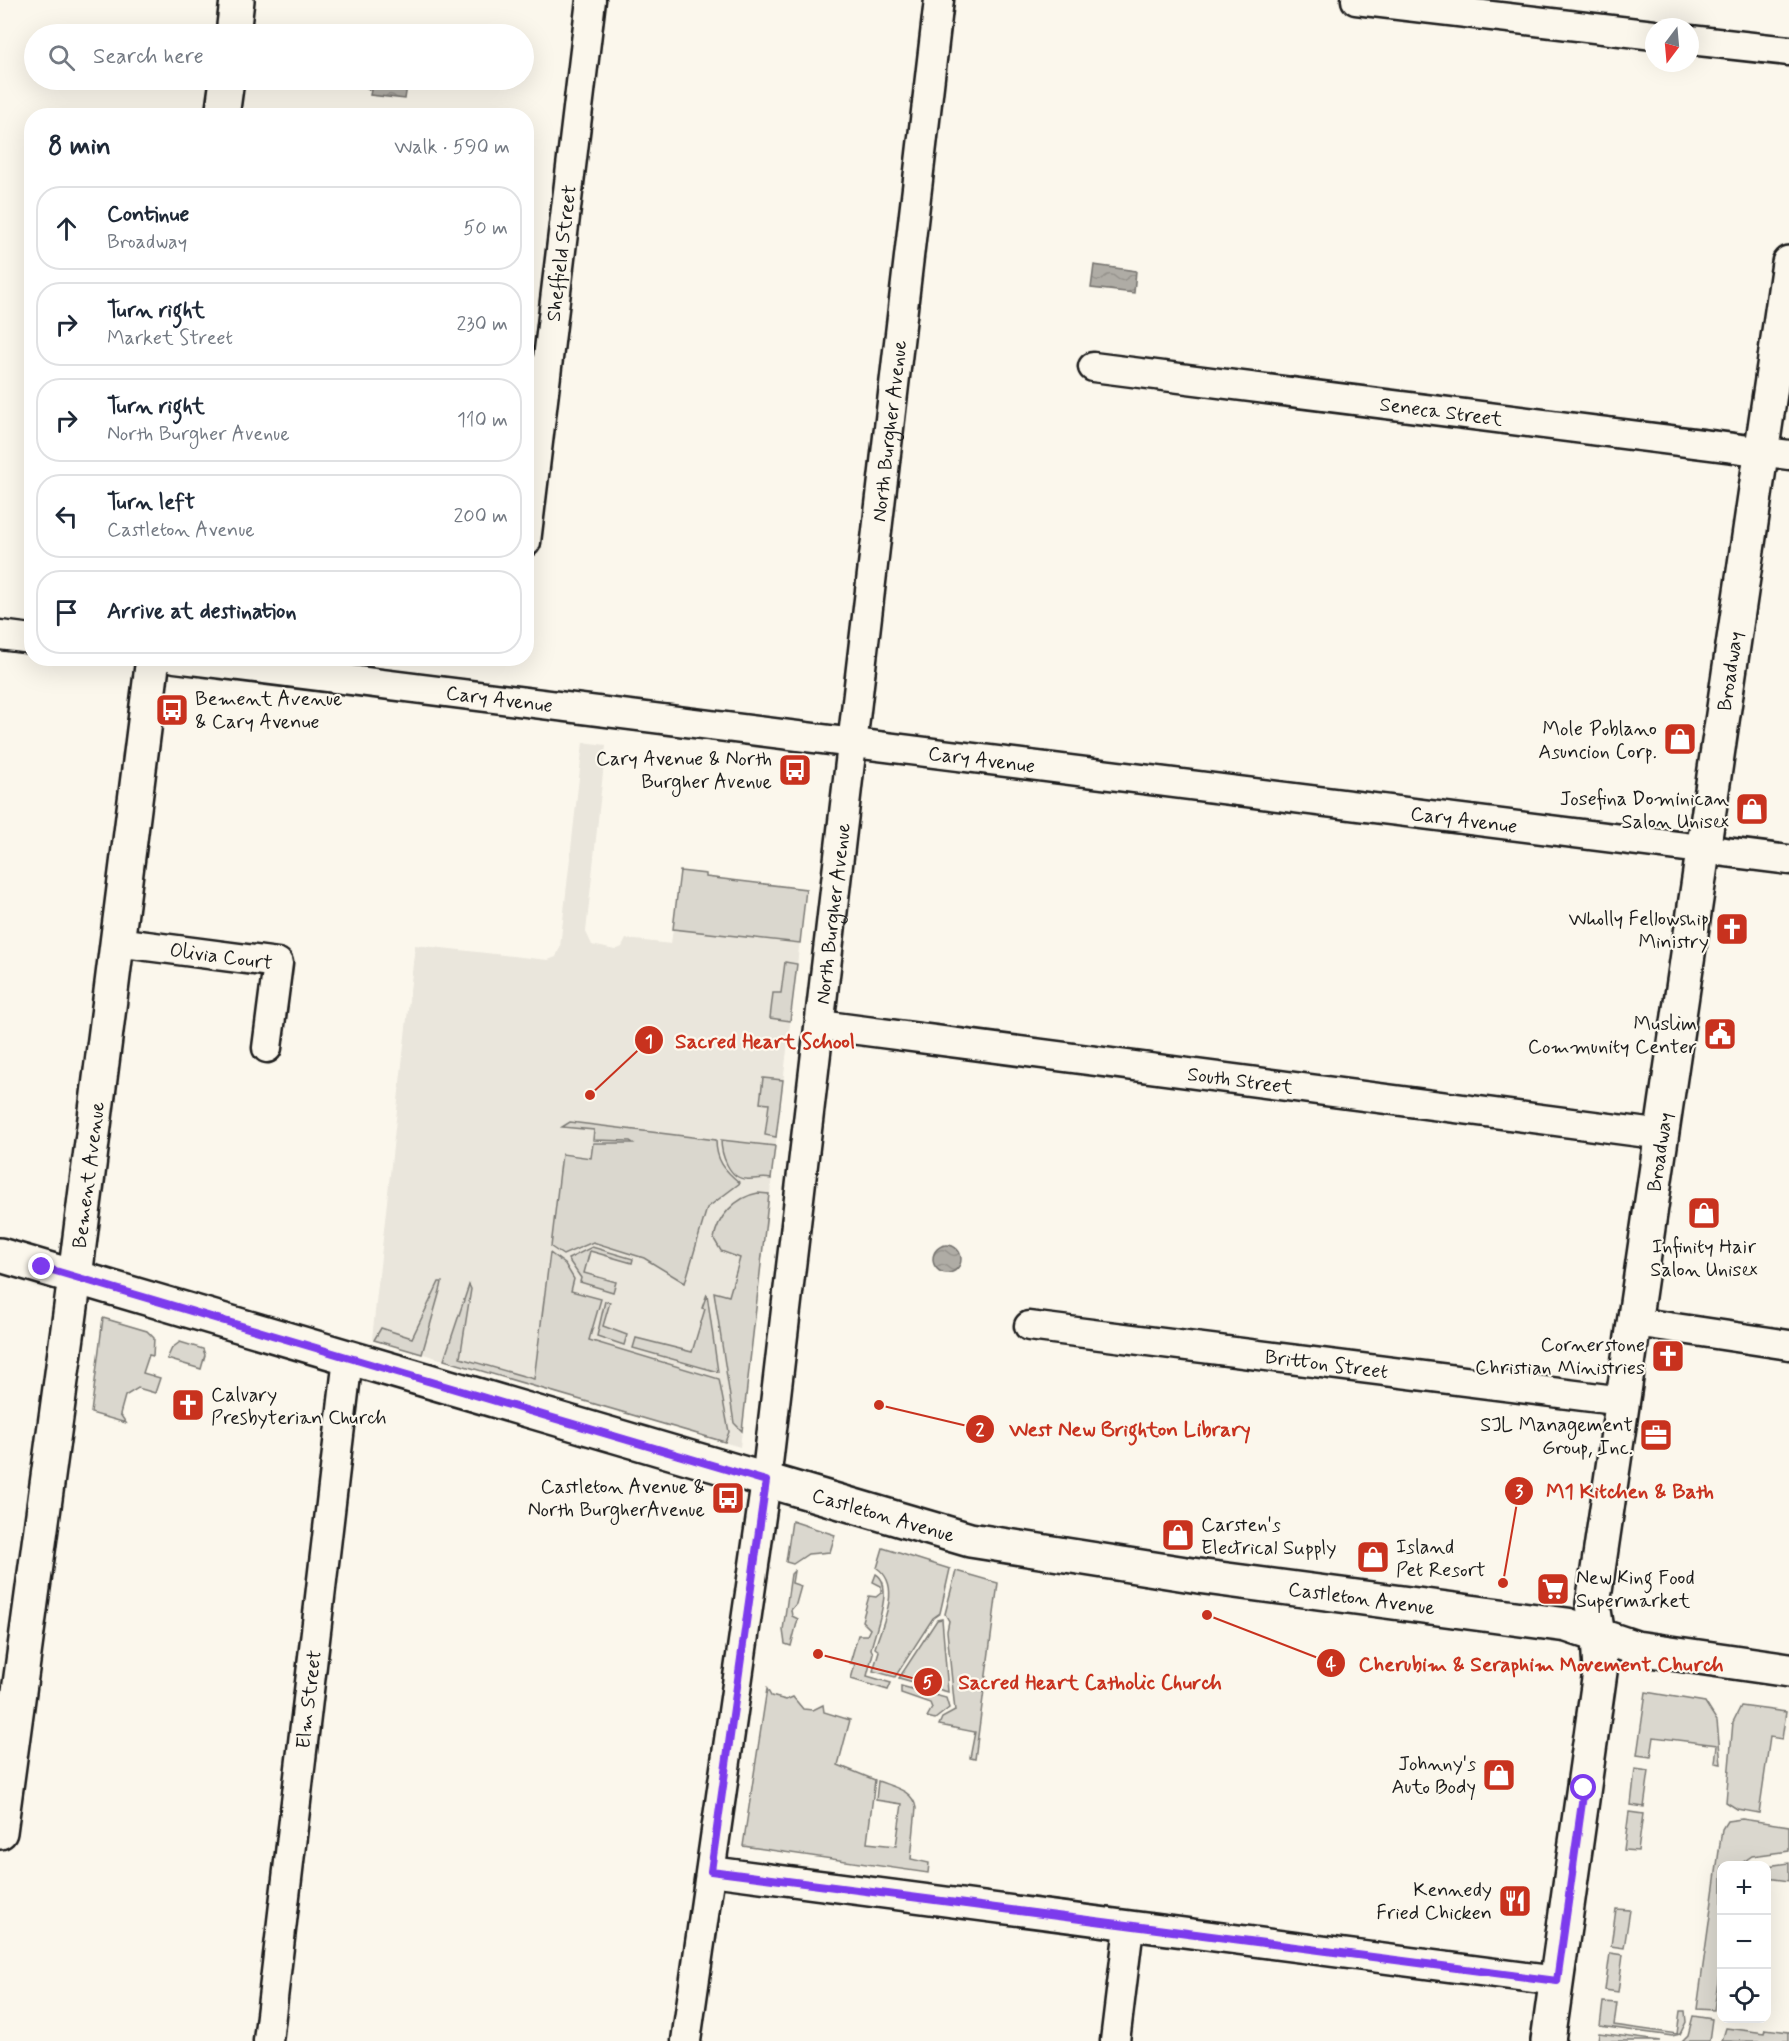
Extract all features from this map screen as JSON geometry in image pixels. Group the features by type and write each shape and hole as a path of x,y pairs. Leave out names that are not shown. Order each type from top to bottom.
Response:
{"street":[{"path":"233,24 237,0"},
{"name":"Sheffield Street","path":"534,475 591,0"},
{"name":"North Burgher Avenue","path":"686,2041 766,1481 939,0"},
{"path":"1356,0 1645,34"},
{"path":"1699,41 1789,51"},
{"path":"223,108 226,90"},
{"name":"Broadway","path":"1548,2041 1600,1672 1593,1604 1663,1135 1702,849 1775,452 1789,263"},
{"name":"Seneca Street","path":"1093,367 1775,452"},
{"path":"0,635 24,638"},
{"name":"Bement Avenue","path":"0,1832 75,1277 152,666"},
{"name":"Cary Avenue","path":"238,666 1789,860"},
{"name":"Olivia Court","path":"116,942 278,963 267,1048"},
{"name":"South Street","path":"820,1025 1663,1135"},
{"name":"Castleton Avenue","path":"0,1255 970,1540 1206,1577 1567,1624 1636,1648 1788,1664"},
{"path":"1635,1322 1789,1345"},
{"name":"Britton Street","path":"1029,1326 1623,1401"},
{"name":"Elm Street","path":"268,2041 348,1358"},
{"path":"711,1871 1557,1981"},
{"path":"1114,2041 1129,1927"}],"shaded area":[{"path":"583,742 606,745 586,932 592,945 615,950 622,947 626,939 671,944 680,871 706,874 706,877 806,889 740,1447 372,1339 415,945 548,960 556,957 560,947"},
{"path":"680,871 706,874 706,877 806,889 800,943 673,929"},
{"path":"785,962 797,964 790,1021 770,1018 773,993 781,993"},
{"path":"763,1078 783,1080 776,1137 765,1135 769,1104 760,1103"},
{"path":"570,1122 716,1140 722,1164 740,1183 707,1208 685,1283 644,1258 593,1242 563,1255 551,1247 562,1154 591,1158 593,1143 633,1143 593,1140 594,1130 562,1127"},
{"path":"721,1140 775,1146 771,1179 746,1179 735,1175 724,1158"},
{"path":"758,1193 769,1194 742,1431 734,1423 714,1292 729,1296 740,1258 721,1251 714,1239 719,1224 728,1210 742,1199"},
{"path":"592,1247 633,1259 632,1263 590,1251 584,1273 616,1282 613,1292 580,1282 581,1278 568,1259"},
{"path":"550,1253 565,1264 574,1279 571,1291 601,1299 589,1340 719,1379 729,1432 725,1442 444,1360 469,1285 471,1289 460,1358 534,1379"},
{"path":"439,1282 442,1282 441,1287 422,1354 374,1340 381,1328 412,1338"},
{"path":"707,1294 718,1372 633,1348 636,1338 692,1352 705,1309 702,1308"},
{"path":"605,1301 610,1302 603,1326 627,1335 624,1345 597,1336"},
{"path":"103,1318 147,1331 154,1338 153,1356 149,1355 143,1373 160,1378 155,1393 138,1388 125,1396 120,1414 126,1423 91,1413"},
{"path":"180,1342 203,1349 205,1355 201,1369 167,1359 172,1348"},
{"path":"792,1521 835,1535 830,1552 808,1554 793,1564 786,1562"},
{"path":"883,1548 950,1569 940,1613 933,1618 895,1677 873,1671 879,1651 875,1648 886,1616 890,1595 885,1576 877,1568"},
{"path":"794,1571 792,1583 801,1586 796,1604 791,1610 792,1616 798,1619 791,1646 785,1644 783,1630 791,1574"},
{"path":"956,1571 998,1583 975,1759 970,1758 975,1732 939,1725 942,1718 955,1711 947,1631 949,1621 945,1614"},
{"path":"876,1574 884,1588 884,1598 871,1649 873,1653 867,1676 891,1683 888,1690 851,1679 855,1664 850,1663 858,1635 867,1635 870,1629 862,1621 869,1596 876,1597 881,1593 881,1586 873,1582"},
{"path":"942,1619 948,1692 899,1678 937,1620"},
{"path":"901,1686 946,1698 949,1708 935,1719 927,1717 932,1708 930,1703 901,1693"},
{"path":"767,1689 771,1696 786,1700 793,1697 803,1709 813,1710 823,1705 824,1712 850,1720 838,1765 875,1780 867,1843 896,1846 902,1804 876,1800 878,1781 902,1790 911,1797 916,1808 911,1859 929,1863 928,1873 743,1846"},
{"path":"1646,1692 1705,1702 1717,1721 1721,1764 1715,1763 1717,1745 1654,1737 1651,1757 1637,1755"},
{"path":"1741,1706 1786,1712 1782,1739 1770,1737 1759,1813 1737,1809 1726,1802 1733,1722"},
{"path":"1635,1769 1649,1771 1644,1807 1631,1805"},
{"path":"1629,1812 1643,1814 1638,1851 1624,1850"},
{"path":"1742,1819 1789,1826 1789,1851 1752,1856 1745,1861 1718,1861 1722,1829 1727,1821"},
{"path":"1789,1863 1789,1881 1771,1879 1771,1865"},
{"path":"1717,1865 1717,1989 1714,2010 1697,2009"},
{"path":"1616,1909 1630,1910 1624,1948 1611,1946"},
{"path":"1610,1953 1623,1955 1618,1992 1605,1990"},
{"path":"1603,2002 1617,2003 1614,2025 1677,2034 1680,2012 1685,2012 1686,2022 1680,2034 1672,2036 1600,2026"},
{"path":"1693,2016 1712,2019 1709,2041 1682,2041 1688,2035"},
{"path":"1726,2028 1765,2033 1766,2029 1789,2032 1789,2041 1722,2041"},
{"path":"1599,2033 1660,2041 1598,2041"}],"water":[{"path":"371,90 406,90 405,99 370,95"},
{"path":"1094,265 1136,271 1134,293 1091,288"},
{"path":"947,1245 957,1249 961,1259 957,1269 947,1273 937,1269 933,1259 937,1249"}],"place":[{"name":"Bement Avenue & Cary Avenue","path":"172,710"},
{"name":"Mole Poblano Asuncion Corp.","path":"1680,739"},
{"name":"Cary Avenue & North Burgher Avenue","path":"795,770"},
{"name":"Josefina Dominican Salon Unisex","path":"1752,809"},
{"name":"Wholly Fellowship Ministry","path":"1732,929"},
{"name":"Muslim Community Center","path":"1720,1034"},
{"name":"Sacred Heart School","path":"590,1095"},
{"name":"Infinity Hair Salon Unisex","path":"1704,1213"},
{"name":"Cornerstone Christian Ministries","path":"1668,1356"},
{"name":"Calvary Presbyterian Church","path":"188,1405"},
{"name":"West New Brighton Library","path":"879,1405"},
{"name":"SJL Management Group, Inc.","path":"1656,1435"},
{"name":"Castleton Avenue & North BurgherAvenue","path":"728,1498"},
{"name":"Carsten's Electrical Supply","path":"1178,1535"},
{"name":"Island Pet Resort","path":"1373,1557"},
{"name":"M1 Kitchen & Bath","path":"1503,1583"},
{"name":"New King Food Supermarket","path":"1553,1589"},
{"name":"Cherubim & Seraphim Movement Church","path":"1207,1615"},
{"name":"Sacred Heart Catholic Church","path":"818,1654"},
{"name":"Johnny's Auto Body","path":"1499,1775"},
{"name":"Kennedy Fried Chicken","path":"1515,1901"}],"route":[{"path":"42,1267 766,1481 711,1871 1557,1981 1584,1788"}]}
